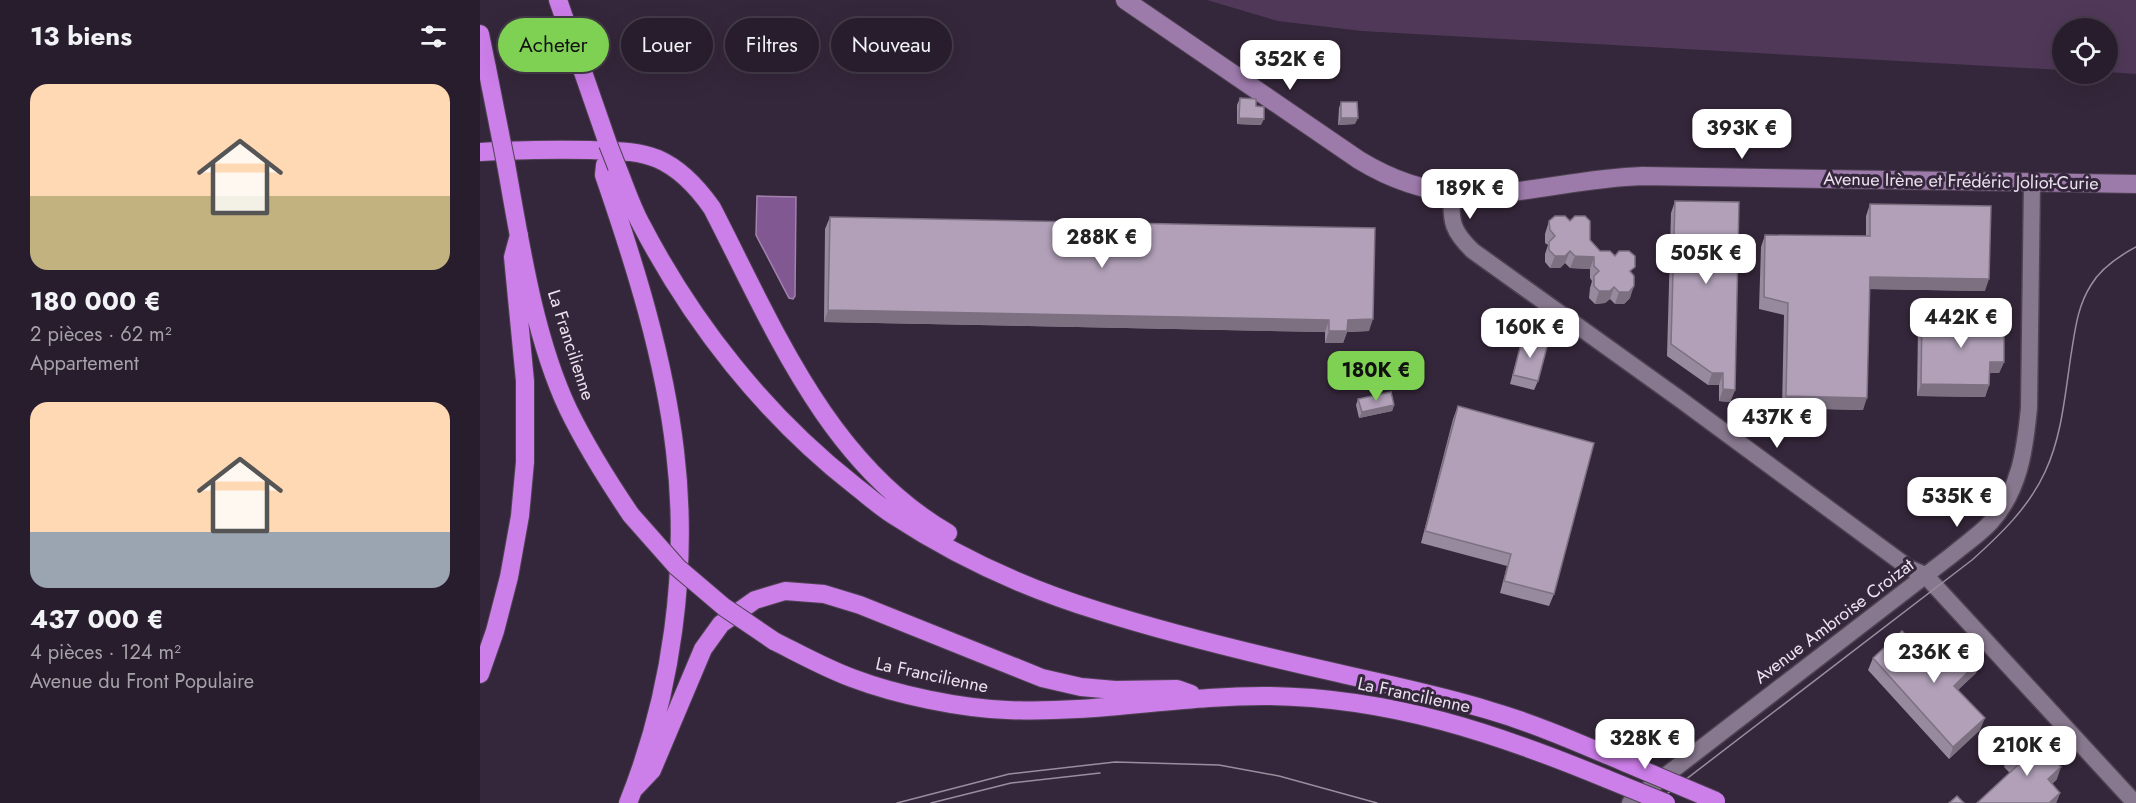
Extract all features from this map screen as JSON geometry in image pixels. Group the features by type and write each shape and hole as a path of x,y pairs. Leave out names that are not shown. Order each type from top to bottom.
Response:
{"highway":[{"name":"La Francilienne","path":"558,0 608,144 611,166 677,288 725,355 763,400 822,459 892,514 980,565 1058,597 1146,625 1250,653 1431,694 1497,712 1560,735 1719,802"},
{"name":"La Francilienne","path":"480,34 519,235 542,336 567,407 585,442 632,515 676,567 724,607 774,641 853,678 890,690 1006,710 1053,710 1200,698 1271,696 1365,704 1406,711 1499,736 1666,803"},
{"path":"480,152 539,148 622,151 654,157 681,173 698,189 712,208 789,358 833,429 873,474 934,526 965,543 980,565"},
{"path":"611,166 604,175 633,260 658,356 675,451 680,517 677,603 668,665 652,733 631,796"},
{"path":"480,674 495,631 509,577 520,516 524,473 525,381 513,256 519,235"},
{"path":"631,796 652,770 703,649 721,624 755,600 785,591 824,594 860,605 1042,678 1081,687 1115,690 1177,689 1200,698"}],"main road":[{"name":"Avenue Irène et Frédéric Joliot-Curie","path":"1125,0 1377,171 1402,183 1425,190 1452,194 1507,194 1594,179 1642,176 2136,184"}],"street":[{"name":"Avenue Ambroise Croizat","path":"1630,803 1681,766 1785,682 1926,575 1990,523 2002,509 2021,467 2026,443 2029,408 2032,182"},
{"path":"1452,194 1450,212 1453,227 1460,239 1473,251 1662,386 1899,561 1926,575 2135,803"}],"shaded area":[{"path":"1207,0 2136,0 2136,74 2118,73 2118,18 2052,18 2052,69 1362,31 1278,21"},
{"path":"757,196 796,197 795,296 793,299 789,298 756,235"}],"building":[{"path":"1240,98 1256,99 1256,106 1264,107 1264,119 1239,118"},
{"path":"1341,102 1357,102 1358,118 1341,118"},
{"path":"1675,201 1739,202 1735,390 1723,389 1723,373 1712,373 1671,344"},
{"path":"1870,204 1991,206 1989,279 1870,277 1867,398 1786,396 1788,303 1764,297 1765,235 1870,236"},
{"path":"1555,216 1565,216 1570,221 1575,216 1585,216 1590,221 1590,240 1600,251 1610,251 1615,256 1619,251 1629,251 1635,256 1635,267 1630,271 1634,276 1634,286 1629,292 1619,292 1614,287 1610,291 1599,291 1594,286 1594,276 1599,271 1594,266 1594,257 1575,256 1570,251 1565,256 1555,256 1549,250 1549,242 1555,236 1550,230 1549,221"},
{"path":"830,217 1375,228 1373,319 1348,320 1347,331 1329,331 1329,320 828,310"},
{"path":"2004,315 2004,362 1990,362 1989,385 1921,384 1922,316"},
{"path":"1523,336 1548,343 1538,381 1513,375"},
{"path":"1391,392 1394,405 1362,412 1358,399"},
{"path":"1458,406 1594,443 1554,594 1504,581 1511,554 1425,531"},
{"path":"1902,631 1940,671 1944,647 1956,635 1980,660 1954,686 1985,718 1953,747 1873,658"},
{"path":"2031,734 2061,767 2048,779 2060,793 2049,803 1977,803 2018,765 2009,755"},
{"path":"1957,796 1964,803 1949,803"}],"tram line":[{"path":"1655,803 1972,560 2013,519 2031,497 2051,458 2062,415 2075,328 2086,293 2105,268 2136,247"},
{"path":"897,803 1009,774 1115,762 1219,765 1279,776 1377,803"},
{"path":"931,803 1011,783 1100,773"}]}
